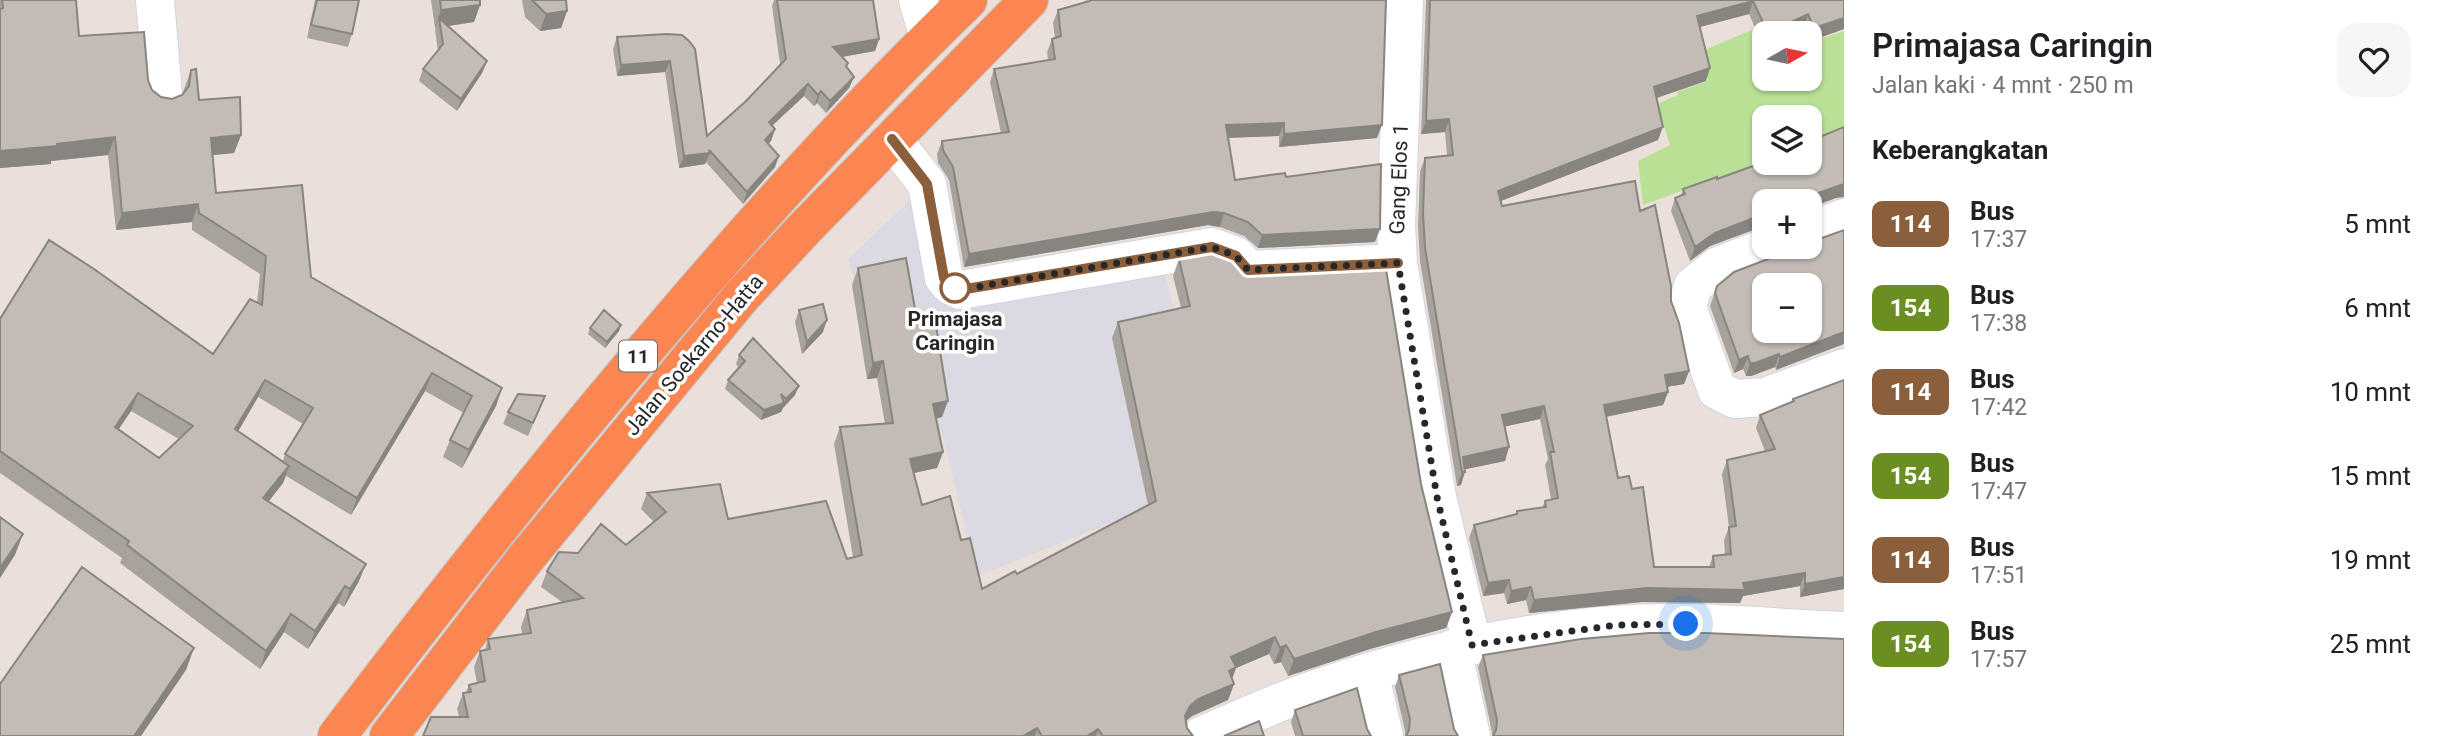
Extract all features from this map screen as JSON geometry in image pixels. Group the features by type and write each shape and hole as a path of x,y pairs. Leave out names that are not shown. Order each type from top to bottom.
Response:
{"highway":[{"name":"Jalan Soekarno-Hatta","path":"337,736 443,597 645,348 822,147 968,0"},
{"name":"Jalan Soekarno-Hatta","path":"389,736 526,558 741,297 1029,0"}],"street":[{"path":"155,0 163,94"},
{"path":"918,0 929,37"},
{"name":"Gang Elos 1","path":"1404,0 1395,226 1398,263 1462,647 1471,736"},
{"path":"892,139 927,184 944,278 960,290 1212,247 1236,256 1248,270 1398,263"},
{"path":"1822,226 1844,218"},
{"path":"1752,253 1718,266 1693,286 1688,307 1717,390 1735,399 1765,397 1844,368"},
{"path":"1201,736 1297,696 1369,672 1462,647 1616,625 1729,625 1844,631"},
{"path":"1369,672 1384,736"}],"shaded area":[{"path":"942,170 964,288 1163,266 1217,481 977,576 941,430 900,429 848,259"}],"green space":[{"path":"1752,30 1752,91 1822,91 1822,38 1844,31 1844,133 1822,141 1822,105 1752,105 1752,165 1643,205 1638,161 1670,145 1657,104 1678,95 1677,92 1708,81 1700,52"}],"building":[{"path":"2,0 76,0 79,36 144,32 148,80 152,90 161,97 172,99 182,95 189,86 191,70 196,69 199,100 240,97 241,135 211,138 216,193 302,185 311,277 502,388 469,450 450,440 472,396 432,373 357,498 285,454 313,408 265,380 235,429 289,466 263,498 366,564 350,589 345,586 315,631 291,614 266,651 127,545 129,541 0,451 0,319 49,240 213,354 250,299 262,305 266,256 199,213 198,204 122,213 115,137 0,151 0,9 3,8","holes":["138,393 193,426 159,458 115,427"]},
{"path":"317,0 359,0 352,34 311,25"},
{"path":"440,0 480,0 480,5 441,10"},
{"path":"532,0 566,0 567,11 546,14"},
{"path":"777,0 873,0 879,39 833,47 848,63 846,66 854,77 830,101 821,91 818,95 808,84 769,122 775,129 765,140 779,156 747,192 709,150 710,153 684,156 670,61 621,65 617,37 667,34 682,35 689,41 695,49 707,136 746,101 786,59"},
{"path":"1090,0 1386,0 1382,125 1284,134 1284,123 1226,125 1235,180 1285,173 1286,177 1381,164 1380,229 1262,235 1248,222 1213,212 969,254 953,167 943,150 942,141 1009,132 994,69 1055,59 1052,39 1061,36 1058,10"},
{"path":"1430,0 1844,0 1844,18 1822,25 1822,21 1811,21 1808,14 1793,21 1762,21 1753,1 1697,16 1710,68 1654,87 1663,127 1498,191 1502,206 1635,181 1640,211 1655,205 1671,286 1671,301 1679,323 1689,371 1665,375 1668,392 1604,405 1618,478 1629,476 1632,489 1643,487 1654,567 1714,567 1713,556 1731,554 1729,527 1736,526 1727,460 1775,449 1760,415 1844,380 1844,577 1805,584 1805,573 1743,583 1745,590 1647,588 1534,600 1531,587 1511,591 1509,580 1488,583 1474,525 1517,514 1517,511 1546,507 1545,501 1558,498 1550,452 1554,452 1544,406 1502,415 1509,447 1463,457 1465,472 1462,472 1425,248 1423,213 1425,158 1453,155 1449,119 1426,121"},
{"path":"439,18 487,61 461,99 423,69 443,44"},
{"path":"1844,127 1844,184 1822,192 1822,189 1752,189 1752,219 1715,233 1695,247 1675,198 1685,194 1683,189 1752,166 1752,175 1822,175 1822,136"},
{"path":"1844,230 1844,332 1822,341 1822,273 1752,273 1752,343 1816,343 1780,357 1779,354 1755,363 1750,363 1748,356 1739,360 1715,293 1717,286 1734,272 1768,259 1822,259 1822,238"},
{"path":"1216,253 1229,258 1245,273 1255,275 1386,269 1421,484 1452,612 1376,632 1294,659 1286,645 1280,648 1275,637 1231,657 1236,667 1229,671 1234,684 1198,699 1190,706 1185,716 1187,728 1193,736 1103,736 1098,729 1087,736 1042,736 1037,728 1023,736 423,736 431,717 468,717 463,693 471,692 469,685 485,681 480,651 490,649 488,639 531,633 527,610 583,598 547,571 559,552 578,553 601,524 626,545 666,512 647,493 720,484 728,519 826,501 847,559 862,555 840,427 893,423 883,361 873,363 858,268 906,258 916,315 934,313 948,401 933,404 943,452 910,459 922,505 950,496 961,540 970,538 982,589 1015,571 1017,574 1156,501 1118,322 1190,306 1179,259"},
{"path":"823,304 827,320 807,342 799,310"},
{"path":"604,310 621,325 607,342 590,328"},
{"path":"753,338 799,386 786,399 781,394 784,403 764,410 728,380 745,361 739,355"},
{"path":"518,394 545,396 533,423 508,412"},
{"path":"0,517 23,534 0,568"},
{"path":"82,567 194,648 134,736 0,736 0,684"},
{"path":"1649,633 1844,639 1844,736 1493,736 1497,720 1483,655 1581,639"},
{"path":"1440,664 1454,729 1458,736 1406,736 1410,719 1399,675"},
{"path":"1357,688 1371,736 1303,736 1295,710"},
{"path":"1259,721 1264,736 1224,736"}],"bus line":[{"name":"114","path":"892,139 927,184 944,278 960,290 1212,247 1236,256 1248,270 1398,263"}],"place":[{"name":"Primajasa Caringin","path":"955,288"}],"route":[{"path":"955,288 960,290 1212,247 1236,256 1248,270 1398,263 1437,497 1472,645 1616,625 1686,624"}]}
